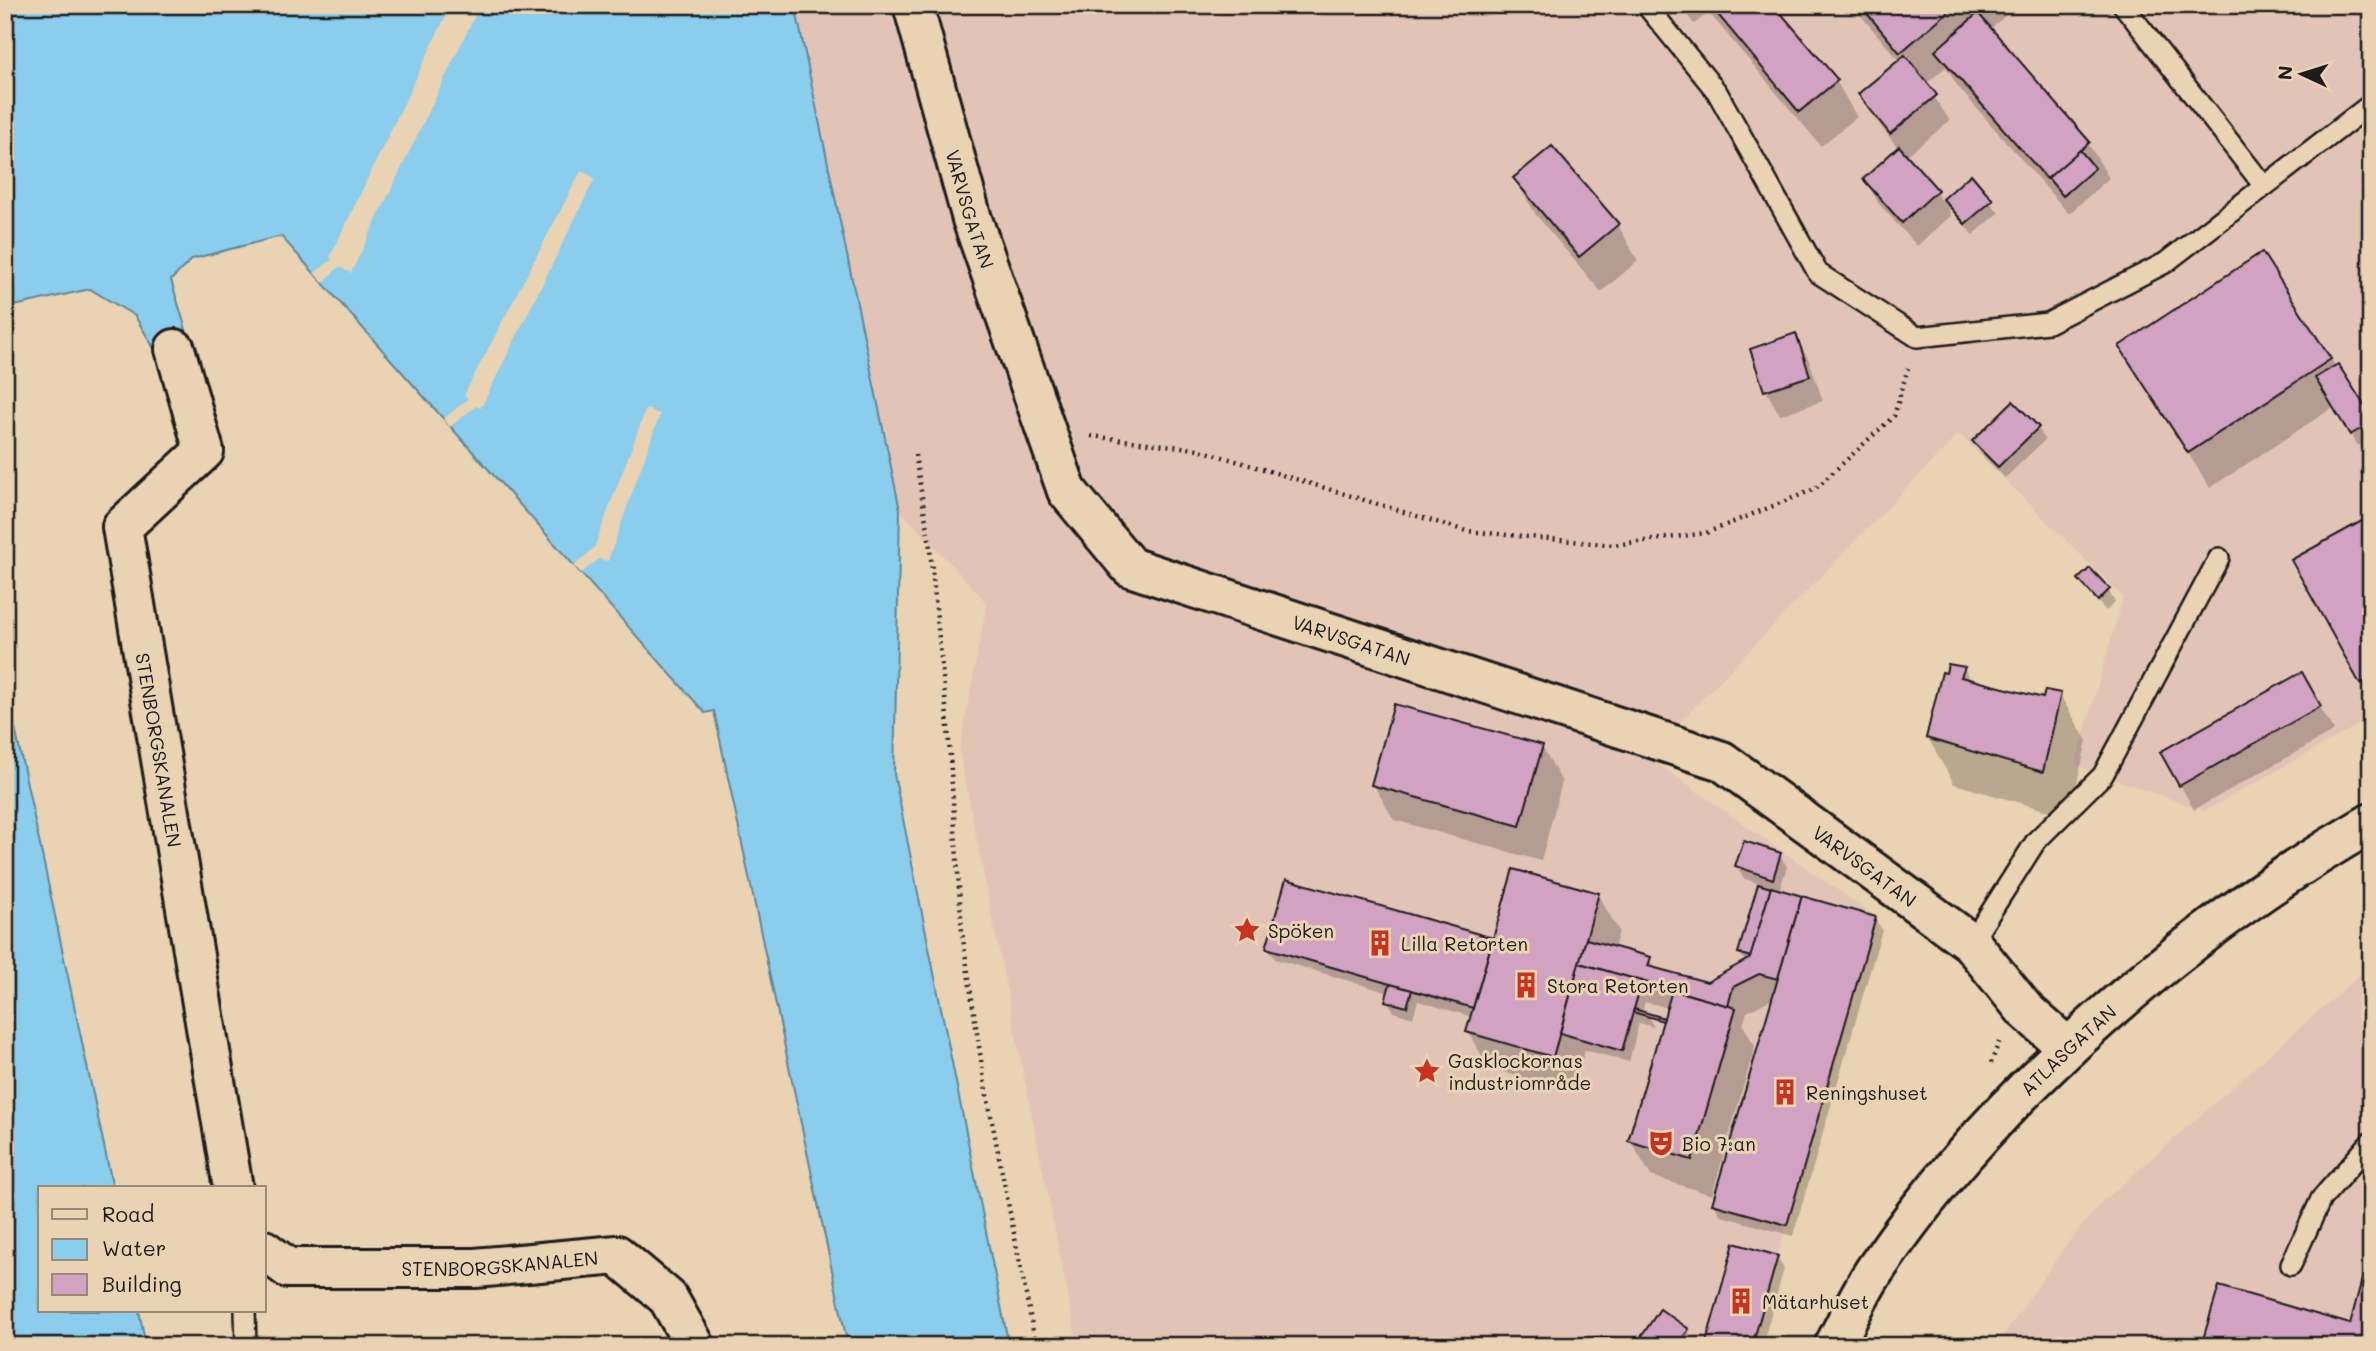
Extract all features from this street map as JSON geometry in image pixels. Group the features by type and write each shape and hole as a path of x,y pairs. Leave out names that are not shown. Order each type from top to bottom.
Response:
{"street":[{"name":"VARVSGATAN","path":"913,5 972,219 1067,491 1130,567 1722,761 1971,943 2025,1010 2068,1048"},
{"name":"STENBORGSKANALEN","path":"174,349 204,451 122,527 233,1186"},
{"name":"ATLASGATAN","path":"1834,1346 1877,1268 1961,1160 2068,1048 2211,928 2371,823"},
{"name":"STENBORGSKANALEN","path":"266,1252 288,1268 475,1268 617,1255 668,1298 695,1346"}],"lane":[{"path":"1646,5 1717,92 1818,273 1917,337 2048,323 2165,263 2371,104"},
{"path":"2123,5 2264,186"},
{"path":"1971,943 2036,841 2103,775 2220,558"},
{"path":"2291,1265 2321,1199 2371,1142"},
{"path":"244,1312 246,1346"}],"path":[{"path":"1048,431 1197,449 1466,531 1613,545 1706,533 1815,489 1894,416 1917,337"},
{"path":"915,455 929,539 948,727 962,932 984,1080 1036,1346"}],"shaded area":[{"path":"795,5 2371,5 2371,718 2205,811 2075,765 2123,597 1959,434 1647,756 1876,917 1752,1346 1078,1346 959,751 987,603 900,510"},
{"path":"2371,965 2371,1346 1996,1346 2064,1248 2101,1203"}],"water":[{"path":"5,5 795,5 900,510 894,774 1009,1346 848,1346 714,711 705,713 281,236 192,259 171,280 190,343 158,355 135,316 90,289 5,308"},
{"path":"5,681 113,1186 38,1186 38,1312 139,1312 146,1346 5,1346"}],"pier":[{"path":"451,5 480,5 351,273 339,267 323,283 314,273 332,260 330,257"},
{"path":"581,171 595,178 481,408 476,406 450,427 443,419 468,399 464,395"},
{"path":"646,409 660,414 608,561 599,559 581,573 574,566 594,548"}],"building":[{"path":"1710,5 1774,5 1838,80 1799,112"},
{"path":"1860,5 1956,5 1900,53"},
{"path":"1978,13 2090,142 2047,179 1935,51"},
{"path":"1905,55 1937,95 1890,134 1858,94"},
{"path":"1552,146 1619,224 1579,257 1513,178"},
{"path":"1899,146 1938,190 1902,223 1863,179"},
{"path":"2080,150 2095,168 2063,196 2048,178"},
{"path":"1971,174 1993,200 1965,224 1943,199"},
{"path":"2262,252 2331,359 2188,453 2119,346"},
{"path":"1796,333 1810,376 1764,391 1750,349"},
{"path":"2338,364 2371,416 2371,423 2350,435 2315,378"},
{"path":"2013,401 2039,427 1998,467 1972,441"},
{"path":"2371,465 2371,489 2361,471"},
{"path":"2371,516 2371,678 2360,684 2291,560"},
{"path":"2090,568 2110,589 2098,601 2078,579"},
{"path":"1948,664 1965,667 1961,677 2043,698 2045,690 2061,693 2043,772 1926,738 1942,672 1946,673"},
{"path":"2302,672 2321,706 2179,786 2160,752"},
{"path":"1394,704 1543,745 1520,826 1371,785"},
{"path":"1744,841 1781,853 1773,879 1735,866"},
{"name":"Stora Retorten","path":"1513,869 1599,893 1553,1057 1466,1032"},
{"name":"Lilla Retorten","path":"1286,879 1493,938 1473,1008 1266,948"},
{"path":"1758,884 1771,888 1751,957 1738,953"},
{"path":"1771,887 1802,896 1778,979 1759,974 1733,987 1728,1006 1579,963 1586,939 1651,957 1648,966 1707,982 1750,958"},
{"name":"Reningshuset","path":"1802,896 1876,917 1787,1225 1712,1204"},
{"path":"1579,963 1642,981 1622,1051 1560,1033"},
{"path":"1390,984 1412,990 1407,1007 1385,1001"},
{"path":"1672,990 1736,1008 1692,1160 1628,1141"},
{"path":"1634,1009 1664,1018 1663,1021 1633,1012"},
{"name":"Mätarhuset","path":"1734,1243 1778,1256 1752,1346 1705,1346"},
{"path":"2371,1245 2371,1346 2201,1346 2219,1286 2350,1324"},
{"path":"1660,1309 1689,1329 1677,1346 1637,1343"},
{"path":"1595,1337 1616,1338 1642,1346 1565,1346"}],"place":[{"name":"Spöken","path":"1247,930"},
{"name":"Lilla Retorten","path":"1380,943"},
{"name":"Stora Retorten","path":"1526,985"},
{"name":"Gasklockornas industriområde","path":"1427,1071"},
{"name":"Reningshuset","path":"1785,1092"},
{"name":"Bio 7:an","path":"1661,1143"},
{"name":"Mätarhuset","path":"1741,1301"}]}
